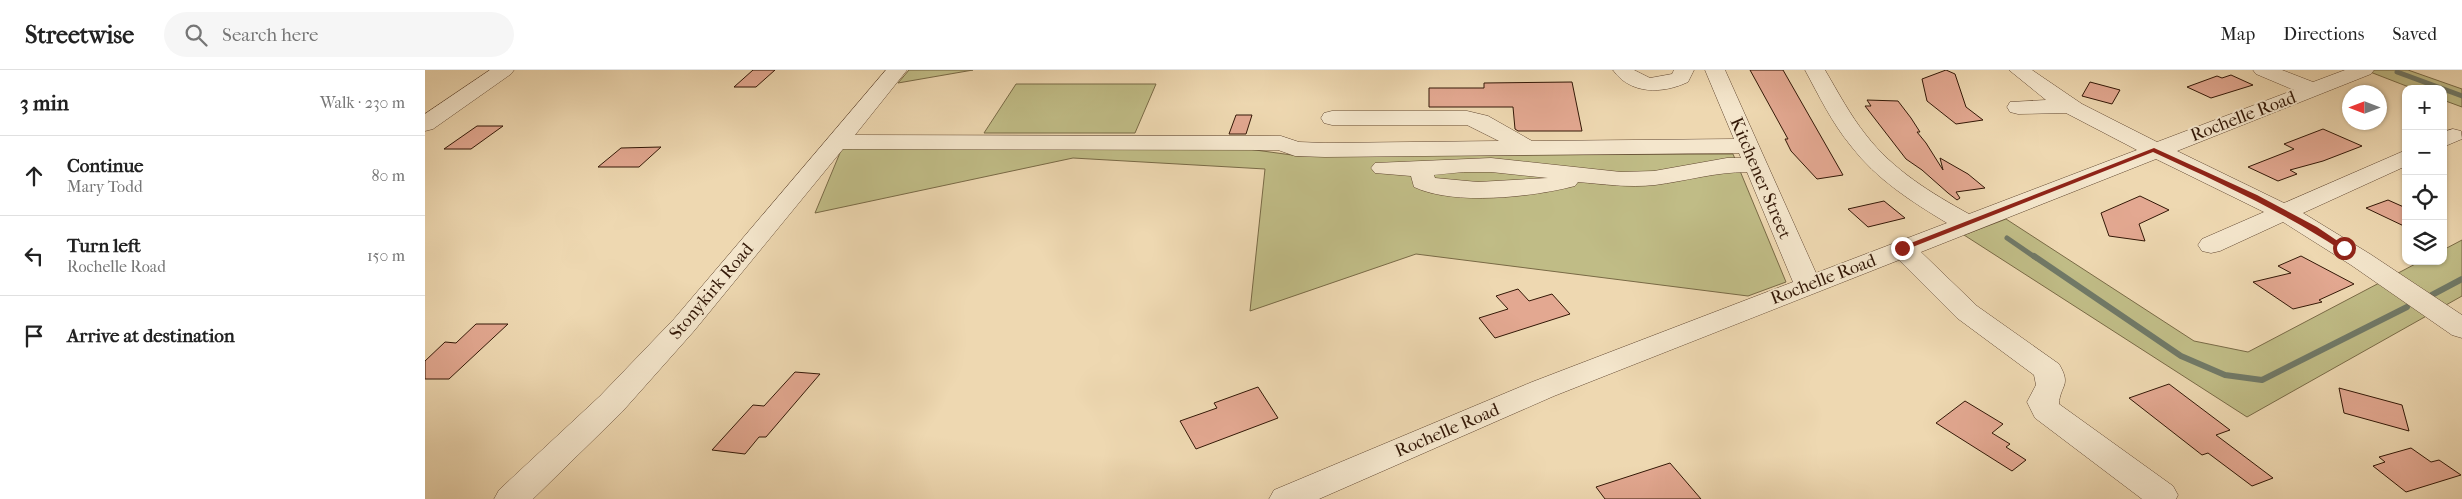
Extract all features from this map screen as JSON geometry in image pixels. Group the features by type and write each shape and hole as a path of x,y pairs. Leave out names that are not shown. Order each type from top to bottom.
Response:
{"street":[{"path":"425,124 504,70"},
{"name":"Stonykirk Road","path":"511,499 611,404 684,325 897,70"},
{"path":"1623,70 1637,81 1658,84 1675,82 1685,74 1684,70"},
{"name":"Kitchener Street","path":"1715,70 1808,285"},
{"path":"1815,70 1847,127 1878,162 1925,200 1966,224"},
{"path":"2019,70 2037,85 2070,106 2154,150 2283,212 2344,248 2462,329"},
{"path":"2263,70 2314,90"},
{"name":"Rochelle Road","path":"1286,499 1543,389 2364,70"},
{"path":"2018,107 2070,106"},
{"path":"1332,118 1467,118 1480,121 1527,148"},
{"path":"836,142 1281,143 1295,149 1325,150 1527,148 1752,156"},
{"path":"1379,168 1422,169 1423,182 1427,186 1446,189 1539,187 1570,179 1572,175 1621,179 1654,178 1727,165 1752,156"},
{"path":"2211,244 2402,159"},
{"path":"1902,248 1967,312 2048,371 2051,385 2043,402 2045,410 2161,495"}],"shaded area":[{"path":"909,70 973,70 898,83"},
{"path":"2365,70 2408,70 2462,89 2462,107 2447,101 2447,85 2404,85"},
{"path":"1016,84 1156,84 1135,133 984,133"},
{"path":"842,148 1248,149 1299,156 1733,154 1786,282 1748,296 1416,254 1250,311 1265,169 1073,158 815,213"},
{"path":"2006,219 2194,341 2248,352 2413,265 2447,265 2447,248 2462,240 2462,296 2247,417 1964,235"}],"building":[{"path":"753,70 775,70 756,87 734,87"},
{"path":"1750,70 1783,70 1843,175 1817,179 1791,151 1785,139 1788,139"},
{"path":"1946,70 1955,74 1966,107 1983,120 1956,124 1927,101 1922,79"},
{"path":"2231,75 2253,85 2211,98 2187,87 2217,76 2222,78"},
{"path":"1572,82 1582,131 1518,131 1515,129 1513,107 1429,107 1429,88 1484,88 1484,83"},
{"path":"2090,82 2120,90 2112,104 2082,96"},
{"path":"1867,100 1898,101 1911,118 1920,132 1917,132 1943,170 1940,158 1968,174 1985,188 1956,192 1960,198 1957,200 1906,159 1865,106 1871,106"},
{"path":"1236,115 1252,115 1246,134 1229,134"},
{"path":"477,126 503,126 471,149 444,149"},
{"path":"2323,129 2362,146 2323,161 2290,170 2297,174 2278,181 2248,167 2294,149 2284,144"},
{"path":"661,147 639,167 598,167 621,148"},
{"path":"2140,196 2169,210 2139,224 2145,241 2109,236 2101,213"},
{"path":"2388,200 2402,206 2402,225 2366,208"},
{"path":"1884,201 1905,218 1868,227 1848,209"},
{"path":"2301,256 2354,284 2319,300 2322,302 2293,309 2253,282 2291,273 2278,266"},
{"path":"1518,289 1529,301 1552,294 1570,314 1495,338 1479,318 1508,309 1496,296"},
{"path":"476,324 508,324 449,379 425,379 425,361 445,342 456,343"},
{"path":"795,372 820,374 766,437 759,437 745,454 712,450 753,405 764,406"},
{"path":"2169,384 2230,430 2216,435 2273,478 2252,486 2208,453 2202,455 2129,398"},
{"path":"1258,387 1278,418 1196,449 1180,421 1217,408 1214,403"},
{"path":"2339,388 2402,405 2409,431 2344,413"},
{"path":"1965,401 2003,424 1992,433 2010,444 2006,447 2026,460 2012,471 1936,423"},
{"path":"2411,448 2431,462 2439,460 2461,475 2406,492 2373,466 2385,462 2379,457"},
{"path":"1670,463 1701,499 1605,499 1596,487"}],"waterway":[{"path":"2397,72 2462,96"},
{"path":"2007,238 2036,258"},
{"path":"2034,256 2181,356 2225,375 2262,380 2407,307"},
{"path":"2430,296 2462,279"}],"route":[{"path":"1902,248 2154,150 2254,196 2344,248"}]}
